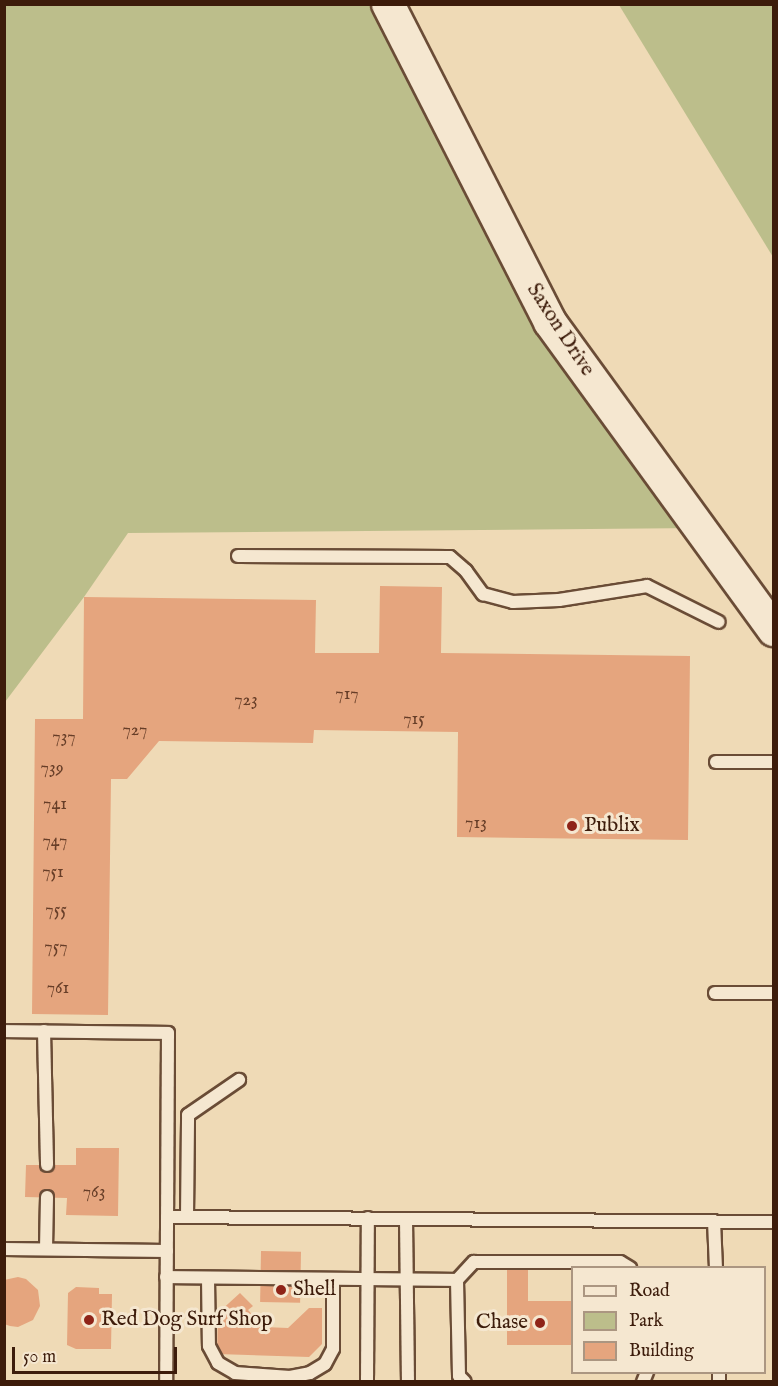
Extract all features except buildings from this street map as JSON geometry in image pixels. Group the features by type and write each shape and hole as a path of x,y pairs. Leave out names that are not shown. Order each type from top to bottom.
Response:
{"street":[{"name":"Saxon Drive","path":"388,4 550,322 774,630"}],"lane":[{"path":"238,556 450,557 466,571 483,594 513,602 559,600 647,586 719,622"},
{"path":"716,762 774,762"},
{"path":"715,993 774,993"},
{"path":"4,1031 168,1033 166,1382"},
{"path":"44,1031 47,1165"},
{"path":"187,1217 188,1114 239,1080"},
{"path":"46,1249 47,1197"},
{"path":"167,1217 774,1222"},
{"path":"367,1382 368,1218"},
{"path":"406,1219 408,1382"},
{"path":"714,1221 716,1266"},
{"path":"4,1249 167,1251"},
{"path":"465,1382 459,1376 457,1280 474,1262 620,1262 627,1266"},
{"path":"166,1277 457,1280"},
{"path":"208,1278 208,1346 218,1363 235,1373 290,1377 310,1373 325,1364 333,1349 333,1280"}],"green space":[{"path":"5,5 388,5 470,169 699,528 128,533 84,597 5,702"},
{"path":"619,5 773,5 773,257"}],"place":[{"name":"Publix","path":"572,826"},
{"name":"Shell","path":"281,1290"},
{"name":"Red Dog Surf Shop","path":"89,1320"},
{"name":"Chase","path":"540,1323"}]}
